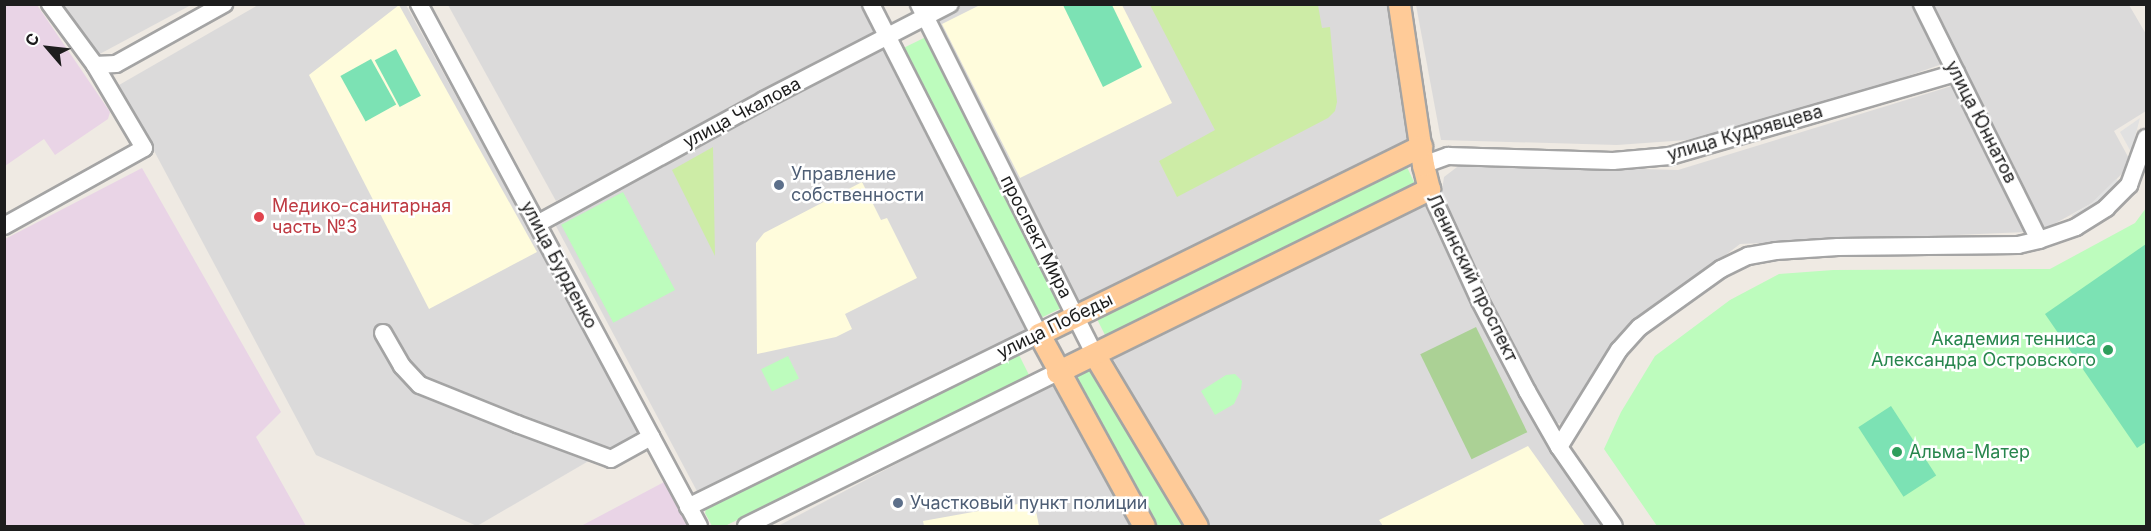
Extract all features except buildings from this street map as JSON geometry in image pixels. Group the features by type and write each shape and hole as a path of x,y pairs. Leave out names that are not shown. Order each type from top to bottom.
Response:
{"main road":[{"name":"Ленинский проспект","path":"1399,4 1429,189"},
{"name":"улица Победы","path":"1039,334 1422,156"},
{"path":"1058,372 1429,189"},
{"path":"1039,334 1144,526"},
{"name":"проспект Мира","path":"1094,354 1197,526"}],"street":[{"path":"4,226 144,148 95,65 51,4"},
{"path":"95,65 116,64 224,4"},
{"name":"улица Бурденко","path":"419,4 699,526"},
{"path":"871,4 1039,334"},
{"name":"улица Чкалова","path":"537,224 764,100 888,36 923,11 950,4"},
{"name":"улица Юннатов","path":"1922,4 2039,240"},
{"name":"проспект Мира","path":"923,11 1094,354"},
{"name":"улица Кудрявцева","path":"1422,156 1612,161 1670,156 1956,73"},
{"path":"1559,447 1619,350 1640,327 1721,269 1748,256 1776,251 1838,247 2018,245 2039,240 2076,227 2111,204 2129,185 2146,138"},
{"name":"Ленинский проспект","path":"1429,189 1480,301 1559,447 1614,526"},
{"path":"383,333 402,366 420,385 517,424 611,459 651,437"},
{"name":"улица Победы","path":"688,507 1039,334"},
{"path":"751,525 1058,372"}],"shaded area":[{"path":"5,4 37,5 110,112 108,119 55,155 44,139 5,166"},
{"path":"959,4 1393,5 1414,144 1078,309 934,18"},
{"path":"60,5 191,5 96,56"},
{"path":"258,5 406,5 640,431 477,526 316,455 119,85"},
{"path":"399,5 537,252 429,309 309,75"},
{"path":"448,5 868,5 882,29 556,201"},
{"path":"980,5 1122,5 1172,103 1020,178 942,24"},
{"path":"1416,5 1916,5 1948,62 1805,112 1687,140 1617,145 1441,140"},
{"path":"1923,5 2129,5 2146,34 2146,111 2114,131 2132,164 2092,203 2045,229"},
{"path":"880,43 1033,331 705,505 552,218"},
{"path":"1955,85 2026,232 1740,244 1631,328 1564,424 1556,423 1488,300 1441,197 1444,177 1461,164 1678,170"},
{"path":"2140,118 2131,152 2120,132"},
{"path":"142,168 281,412 256,437 306,526 5,526 5,239"},
{"path":"2116,179 2121,183 2099,204 2073,219 2072,215 2092,203"},
{"path":"862,182 881,220 887,218 917,278 845,314 852,329 836,337 757,354 756,243 764,233"},
{"path":"1425,201 1547,439 1606,526 1208,526 1112,357"},
{"path":"1053,382 1136,526 778,526"},
{"path":"1528,446 1585,526 1383,526 1379,520"},
{"path":"666,481 692,526 581,526"},
{"path":"1034,501 1039,526 924,526 923,521"}],"green space":[{"path":"1063,5 1112,5 1142,67 1103,87"},
{"path":"1150,5 1318,5 1322,28 1330,27 1337,102 1335,111 1328,118 1177,197 1159,161 1215,130"},
{"path":"930,35 1063,307 1033,322 900,49"},
{"path":"396,49 421,96 400,107 375,60"},
{"path":"371,59 396,104 366,121 340,76"},
{"path":"713,147 715,256 672,170"},
{"path":"1397,164 1406,165 1414,182 1410,190 1107,339 1094,313"},
{"path":"623,192 675,290 613,323 561,225"},
{"path":"2146,208 2146,526 1657,526 1604,449 1621,412 1655,356 1730,300 1779,274 1833,270 2050,269 2135,223"},
{"name":"Академия тенниса Александра Островского","path":"2146,244 2146,442 2137,448 2045,314"},
{"path":"1476,327 1527,432 1472,459 1420,354"},
{"path":"1017,351 1029,375 725,526 712,526 705,513 707,505"},
{"path":"788,356 799,378 772,392 761,369"},
{"path":"1093,369 1186,526 1155,526 1079,391 1077,379 1080,374"},
{"path":"1235,374 1242,381 1234,404 1215,415 1201,391 1226,375"},
{"name":"Альма-Матер","path":"1891,406 1936,476 1903,497 1858,427"}],"place":[{"name":"Управление собственности","path":"779,185"},
{"name":"Медико-санитарная часть №3","path":"259,217"},
{"name":"Академия тенниса Александра Островского","path":"2108,350"},
{"name":"Альма-Матер","path":"1897,452"},
{"name":"Участковый пункт полиции","path":"898,503"}]}
